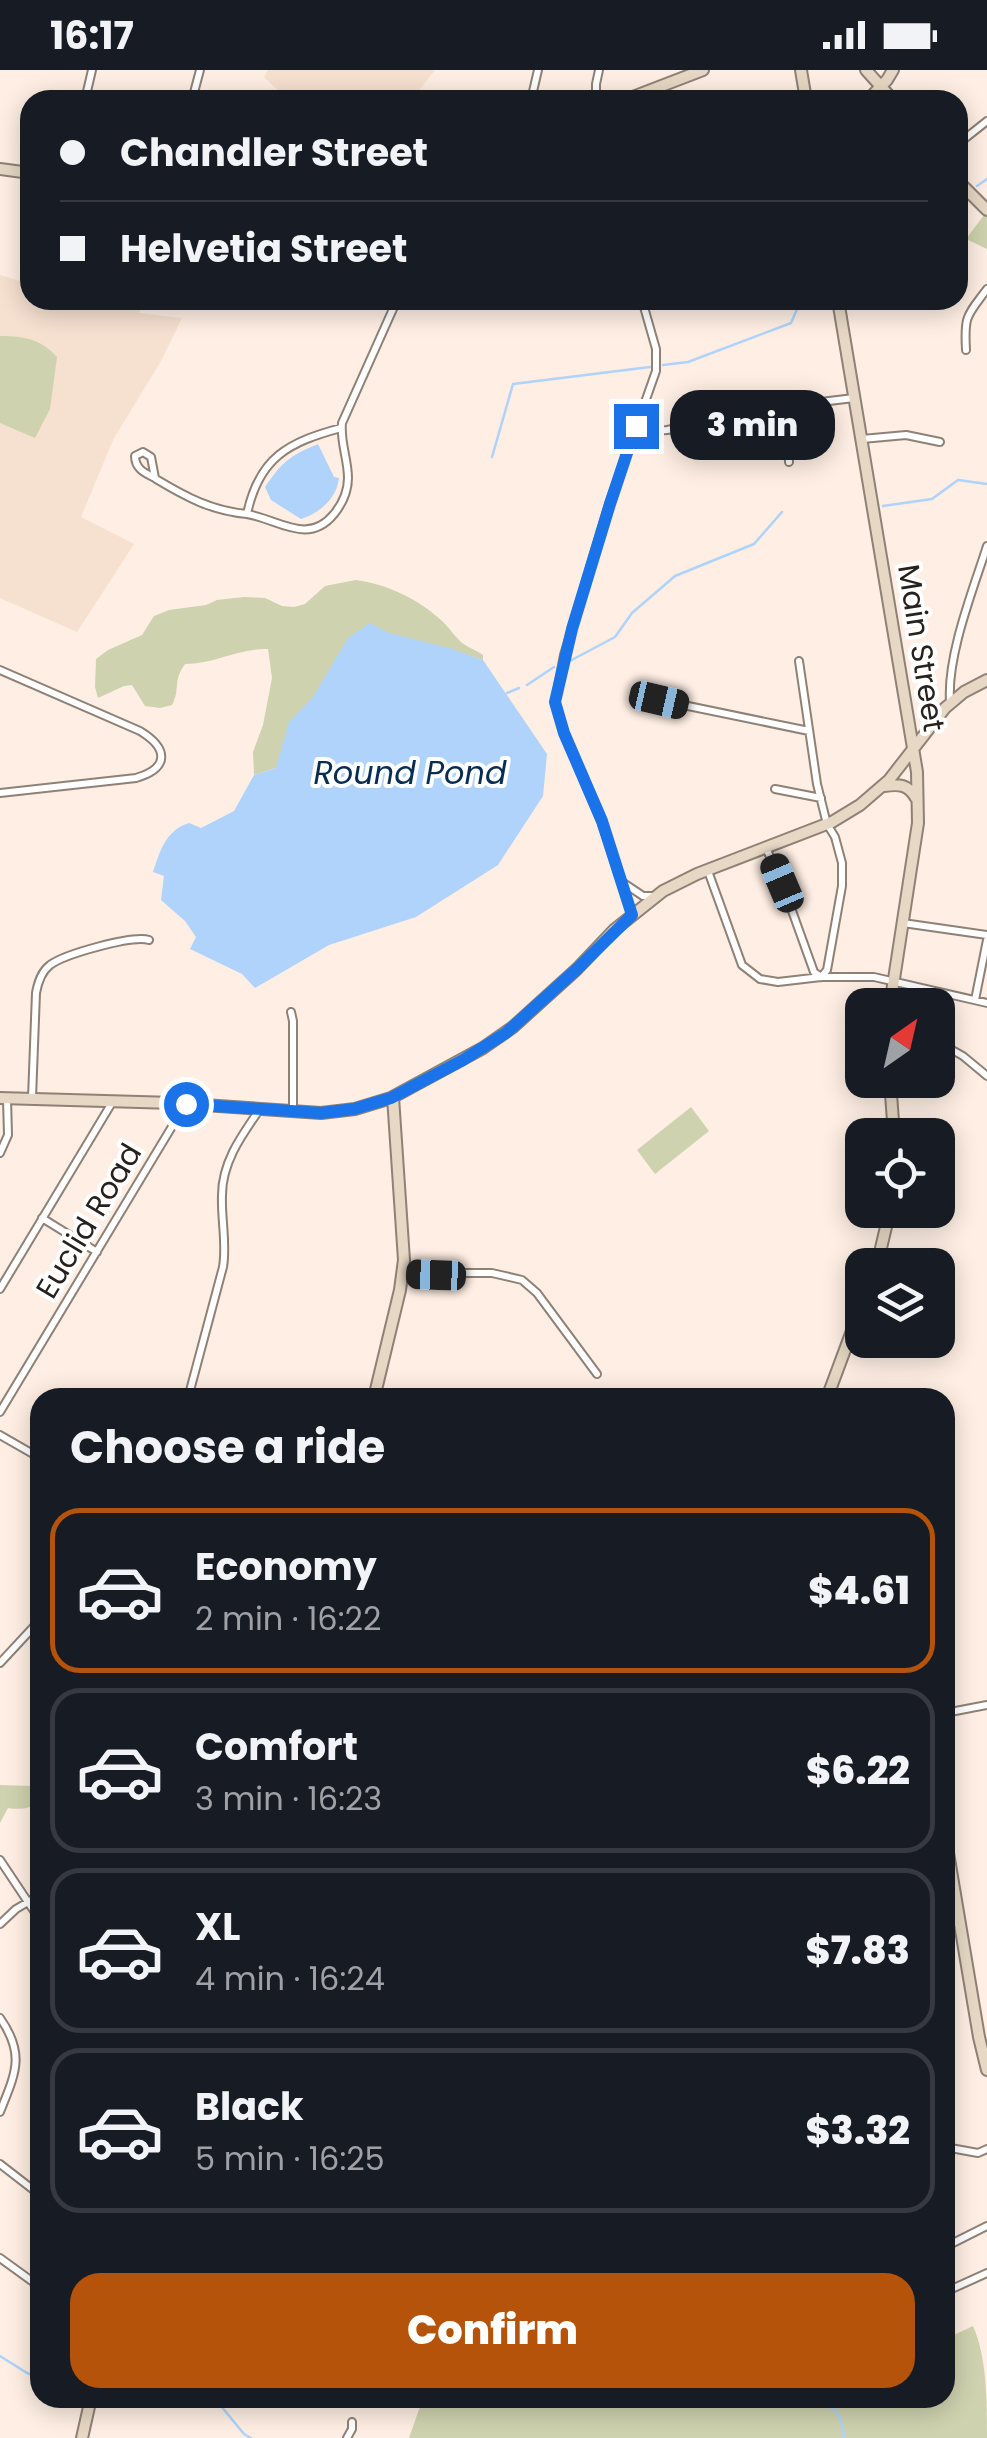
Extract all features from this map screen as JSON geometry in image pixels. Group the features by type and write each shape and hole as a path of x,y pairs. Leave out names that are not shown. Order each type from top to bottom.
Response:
{"main road":[{"path":"652,90 703,70"},
{"path":"866,70 884,90"},
{"path":"877,90 893,70"},
{"path":"968,190 987,210"},
{"name":"Main Street","path":"840,310 919,803 892,988"},
{"path":"4,1098 321,1113 344,1111 393,1097 506,1033 655,896 707,870 827,824 860,805 884,786 950,702 987,680"},
{"path":"907,717 920,724 935,720"},
{"path":"884,786 905,786 919,803"},
{"path":"376,1388 403,1274 393,1097"},
{"path":"831,1388 845,1350"},
{"path":"955,1895 987,2070"},
{"path":"82,2438 90,2408"}],"street":[{"path":"966,350 965,320 987,289"},
{"path":"156,479 208,507 298,529 328,520 341,504 348,484 341,428 393,310"},
{"path":"632,915 602,821 564,733 555,702 564,655 654,378 656,349 645,310"},
{"path":"634,433 854,398"},
{"path":"789,407 790,462"},
{"path":"247,514 256,486 276,458 302,440 341,428"},
{"path":"861,439 906,435 940,442"},
{"path":"950,702 950,677 987,546"},
{"path":"980,567 987,576"},
{"path":"799,661 821,798 827,824 840,851 843,873 827,970 821,977"},
{"path":"0,670 140,731 156,742 161,754 154,772 136,778 0,793"},
{"path":"659,700 809,731"},
{"path":"775,789 821,798"},
{"path":"766,848 814,972 821,977"},
{"path":"707,870 742,965 754,975 770,982 821,977 874,978 987,1003"},
{"path":"621,882 643,896 655,896"},
{"path":"903,923 987,938 976,1000"},
{"path":"32,1098 36,993 46,970 69,956 136,938 149,940"},
{"path":"291,1012 293,1110"},
{"path":"955,1052 987,1076"},
{"path":"0,1154 8,1135 4,1098"},
{"path":"0,1289 113,1101"},
{"name":"Euclid Road","path":"0,1412 186,1104"},
{"path":"191,1388 224,1267 224,1174 260,1108"},
{"path":"42,1218 96,1252"},
{"path":"403,1274 492,1273 522,1280 537,1293 597,1374"},
{"path":"0,1435 30,1452"},
{"path":"0,1663 30,1631"},
{"path":"955,1711 987,1705"},
{"path":"0,1860 30,1905"},
{"path":"0,1924 28,1902"},
{"path":"0,2018 15,2045 16,2065 0,2112"},
{"path":"955,2149 978,2153 987,2150"},
{"path":"0,2164 30,2188"},
{"path":"955,2243 987,2226"},
{"path":"0,2258 30,2280"},
{"path":"955,2287 987,2273"},
{"path":"346,2438 352,2422"}],"shaded area":[{"path":"268,70 435,70 421,90 278,90 264,77"},
{"path":"0,275 20,281 20,310 140,310 139,313 182,318 113,440 81,517 134,544 77,632 0,598"}],"green space":[{"path":"984,215 987,217 987,249 968,240"},
{"path":"0,336 32,340 57,357 50,409 35,438 0,423"},
{"path":"356,580 390,589 422,605 462,643 483,655 483,660 449,649 276,768 254,775 253,752 272,678 268,649 185,664 172,705 145,706 132,685 98,698 96,659 142,635 154,616 244,597 265,598 294,607 305,604 325,586"},
{"path":"691,1107 709,1131 655,1174 637,1150"},
{"path":"0,1785 30,1786 30,1806 8,1808 0,1823"},
{"path":"973,2326 978,2338 984,2366 987,2438 409,2438 420,2408 955,2408 955,2334"}],"water":[{"path":"318,444 334,477 339,478 338,485 326,504 301,519 271,500 265,487 287,461"},
{"name":"Round Pond","path":"370,623 389,633 483,660 547,754 543,796 498,865 416,917 329,945 255,988 242,974 190,949 196,937 185,921 161,900 164,876 153,872 169,836 181,826 189,823 201,828 234,811 254,775 276,768 289,722 313,697 348,638"}],"waterway":[{"path":"977,186 987,179"},
{"path":"663,365 688,362 791,323 797,310"},
{"path":"492,457 513,384 650,367"},
{"path":"883,506 932,499 958,480 987,484"},
{"path":"568,662 615,637 632,613 675,576 754,544 782,512"},
{"path":"527,685 554,667"},
{"path":"507,693 519,688"},
{"path":"0,2356 30,2374"},
{"path":"223,2408 251,2438"},
{"path":"830,2408 841,2422 844,2438"}],"route":[{"path":"186,1104 321,1113 354,1109 391,1098 506,1033 632,915 602,821 564,733 555,702 572,629 636,426"}]}
